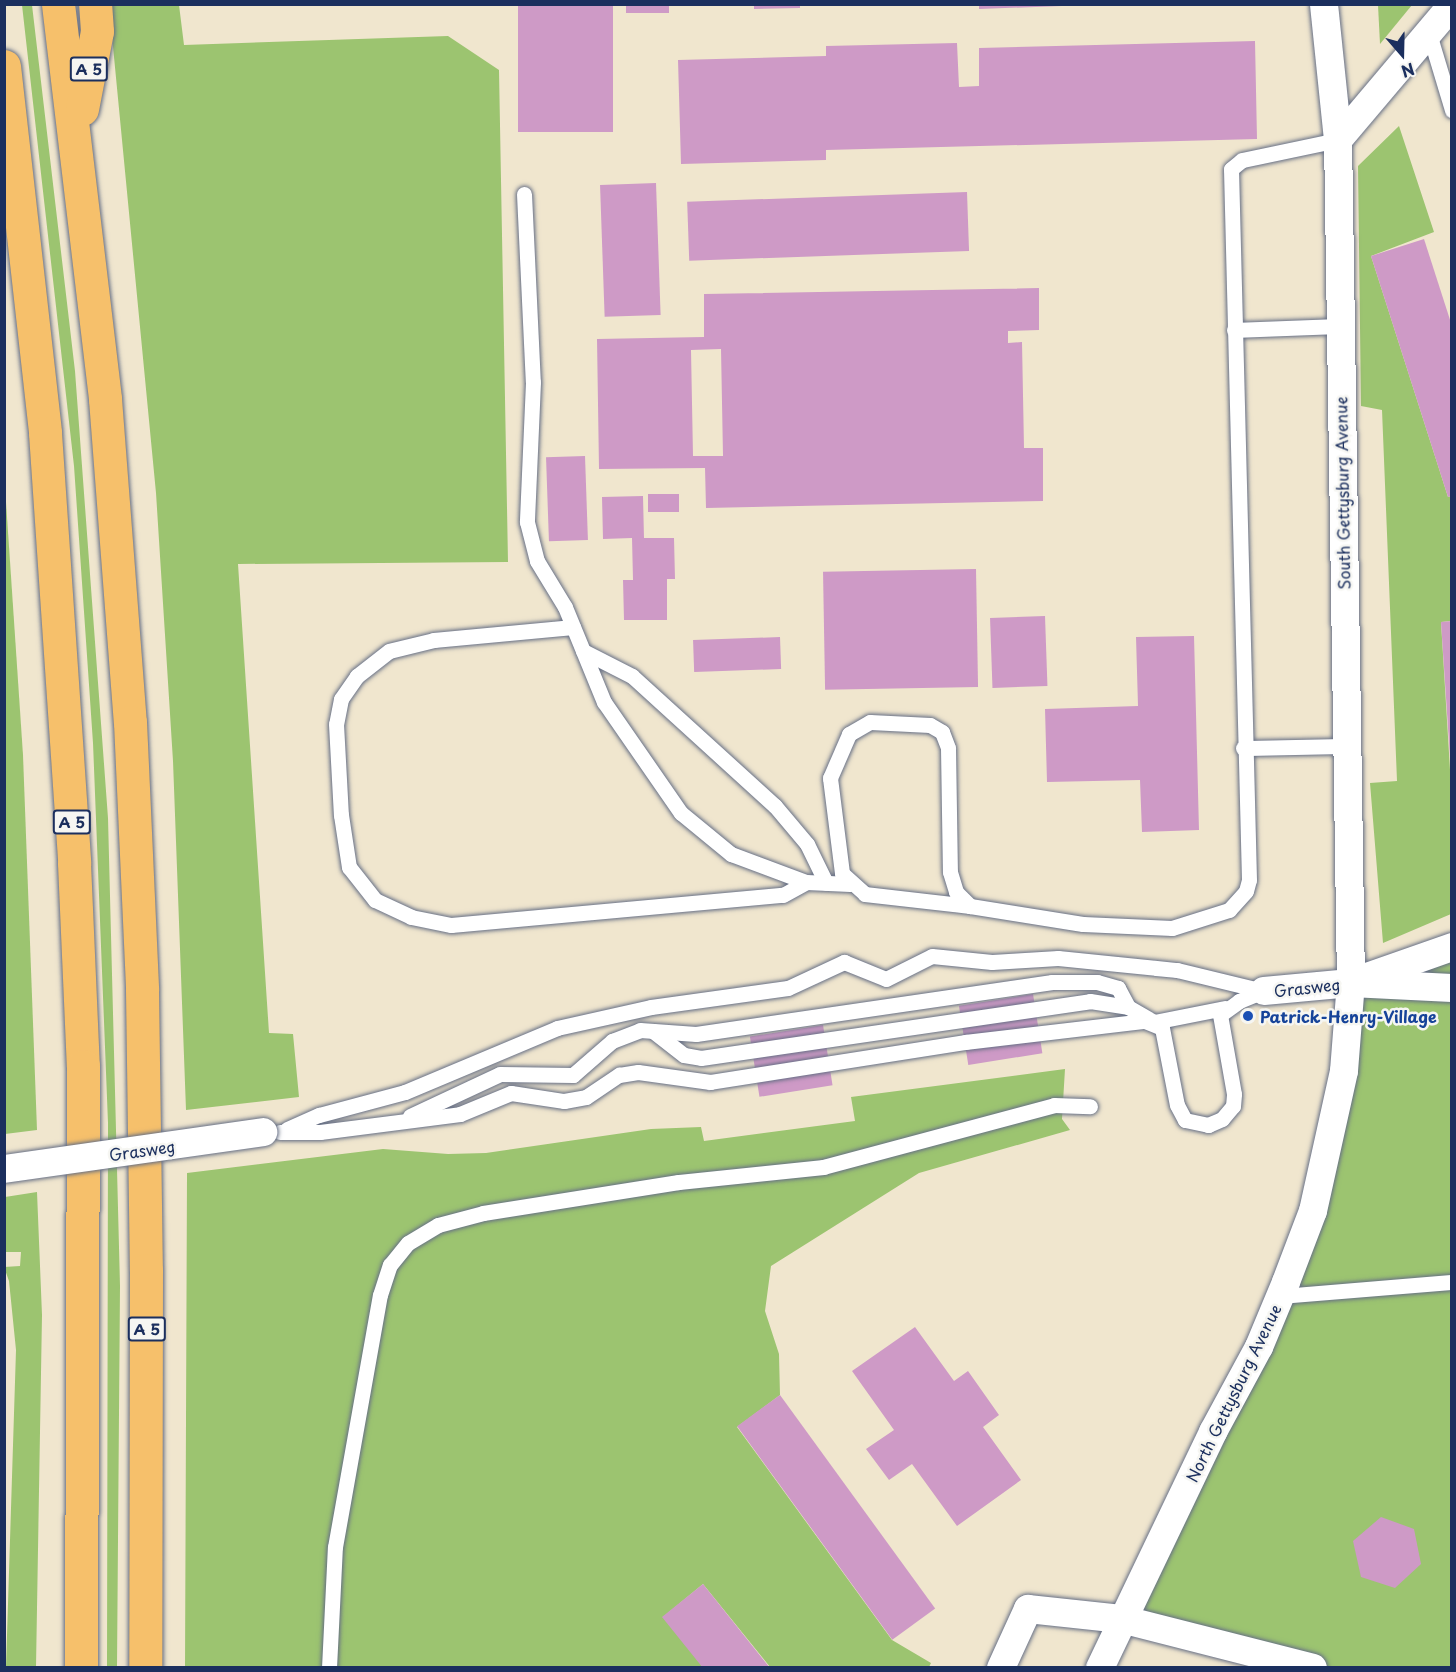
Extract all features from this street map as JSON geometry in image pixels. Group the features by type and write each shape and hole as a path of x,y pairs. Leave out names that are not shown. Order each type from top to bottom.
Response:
{"highway":[{"name":"A 5","path":"58,4 77,134 105,399 130,722 142,990 147,1270 145,1668"},
{"name":"A 5","path":"77,134 97,31 95,4"},
{"name":"A 5","path":"4,66 45,433 75,875 83,1066 81,1668"}],"street":[{"name":"South Gettysburg Avenue","path":"1323,4 1338,140 1338,326 1351,983"},
{"path":"1338,140 1428,30 1452,5"},
{"path":"1351,983 1452,947"},
{"path":"1351,983 1452,988"},
{"name":"Grasweg","path":"1264,991 1351,983"},
{"name":"North Gettysburg Avenue","path":"1100,1668 1121,1619 1259,1347 1313,1211 1331,1146 1344,1071 1351,983"},
{"name":"Grasweg","path":"4,1169 271,1132"},
{"path":"1001,1668 1028,1609 1121,1619 1313,1668"}],"lane":[{"path":"1428,30 1452,110"},
{"path":"970,906 956,892 951,872 948,748 942,732 930,725 870,722 849,734 839,752 830,778 842,873 850,884 865,894 970,906 1083,924 1172,928 1228,910 1239,902 1249,880 1243,748 1231,169 1242,160 1338,140"},
{"path":"524,194 533,382 527,522 537,561 573,627 604,702 681,813 732,854 806,882 850,884"},
{"path":"1234,330 1338,326"},
{"path":"573,627 434,640 389,651 357,676 341,699 336,724 341,815 349,867 375,900 411,917 451,925 783,895 806,882"},
{"path":"583,651 632,676 776,806 807,844 826,883"},
{"path":"1243,748 1347,746"},
{"path":"271,1132 319,1115 405,1092 557,1028 651,1007 788,988 844,962 886,979 932,956 992,962 1058,958 1177,970 1264,991"},
{"path":"399,1122 500,1074 573,1075 625,1033 653,1031 696,1034 1052,982 1097,982 1118,988 1128,1007"},
{"path":"271,1132 320,1132 460,1114 511,1093 564,1101 586,1097 619,1075 638,1072 710,1083 965,1042 1154,1022 1225,1008 1264,991"},
{"path":"653,1031 684,1055 701,1058 1090,1001 1128,1007 1154,1022 1167,1041 1177,1105 1185,1120 1208,1125 1222,1119 1234,1100 1220,1026 1220,1015 1225,1008"},
{"path":"329,1668 335,1547 380,1295 390,1265 408,1243 438,1225 483,1213 679,1182 823,1167 1053,1105 1090,1106"},
{"path":"1281,1296 1452,1282"}],"green space":[{"path":"22,5 32,5 75,371 108,818 120,1286 117,1667 107,1667 108,1123 93,743 74,466"},
{"path":"109,5 179,5 184,45 448,36 499,70 508,562 238,564 269,1033 293,1034 299,1097 186,1110 173,761 156,493"},
{"path":"1378,5 1412,5 1380,44"},
{"path":"1399,126 1434,232 1371,256 1448,497 1452,496 1451,621 1441,622 1451,786 1451,914 1383,943 1370,783 1397,781 1382,410 1361,406 1358,166"},
{"path":"5,487 23,755 37,1130 5,1134"},
{"path":"1451,947 1451,1667 1313,1667 1121,1619 1286,1282 1351,983"},
{"path":"1065,1069 1062,1119 1070,1130 919,1173 771,1266 765,1311 779,1354 780,1395 737,1427 892,1640 931,1663 929,1667 770,1667 703,1584 663,1617 703,1667 185,1668 187,1173 383,1149 448,1154 486,1153 651,1129 701,1127 704,1141 855,1121 851,1097"},
{"path":"37,1192 42,1315 36,1667 6,1667 16,1350 9,1281 4,1267 20,1266 21,1252 5,1252 5,1197"}],"building":[{"path":"518,4 613,4 613,132 518,132"},
{"path":"626,4 669,4 669,13 626,13"},
{"path":"754,4 800,4 800,8 754,9"},
{"path":"979,4 1062,4 1062,6 979,9"},
{"path":"1255,41 1257,139 826,150 826,160 681,164 678,60 826,56 826,46 957,43 959,87 979,86 979,48"},
{"path":"656,183 661,315 605,317 600,185"},
{"path":"967,192 969,251 689,261 687,202"},
{"path":"1424,239 1452,326 1452,496 1448,497 1371,256"},
{"path":"1039,288 1039,330 1008,331 1008,343 1022,342 1024,448 1043,448 1043,501 706,508 705,468 599,469 597,339 704,337 704,294","holes":["721,349 723,456 693,456 691,350"]},
{"path":"585,456 588,540 549,541 546,457"},
{"path":"648,494 679,494 679,512 648,512"},
{"path":"643,496 644,538 674,538 675,579 667,579 667,620 624,620 623,580 633,580 632,538 603,539 602,497"},
{"path":"976,569 978,687 825,690 823,572"},
{"path":"1045,616 1047,686 992,688 990,618"},
{"path":"1452,621 1452,757 1450,758 1441,622"},
{"path":"1194,636 1199,830 1142,832 1140,780 1047,782 1045,709 1138,706 1136,637"},
{"path":"780,637 781,669 694,672 693,640"},
{"path":"1033,994 1042,1053 968,1065 959,1006"},
{"path":"823,1025 833,1085 759,1097 750,1037"},
{"path":"915,1327 954,1381 968,1371 999,1415 983,1427 1021,1480 957,1526 912,1464 889,1480 866,1449 894,1430 852,1371"},
{"path":"780,1395 935,1609 892,1640 737,1426"},
{"path":"1381,1517 1414,1529 1421,1564 1395,1588 1361,1577 1353,1541"},
{"path":"703,1584 770,1668 703,1668 662,1617"}],"place":[{"name":"Patrick-Henry-Village","path":"1248,1016"}]}
